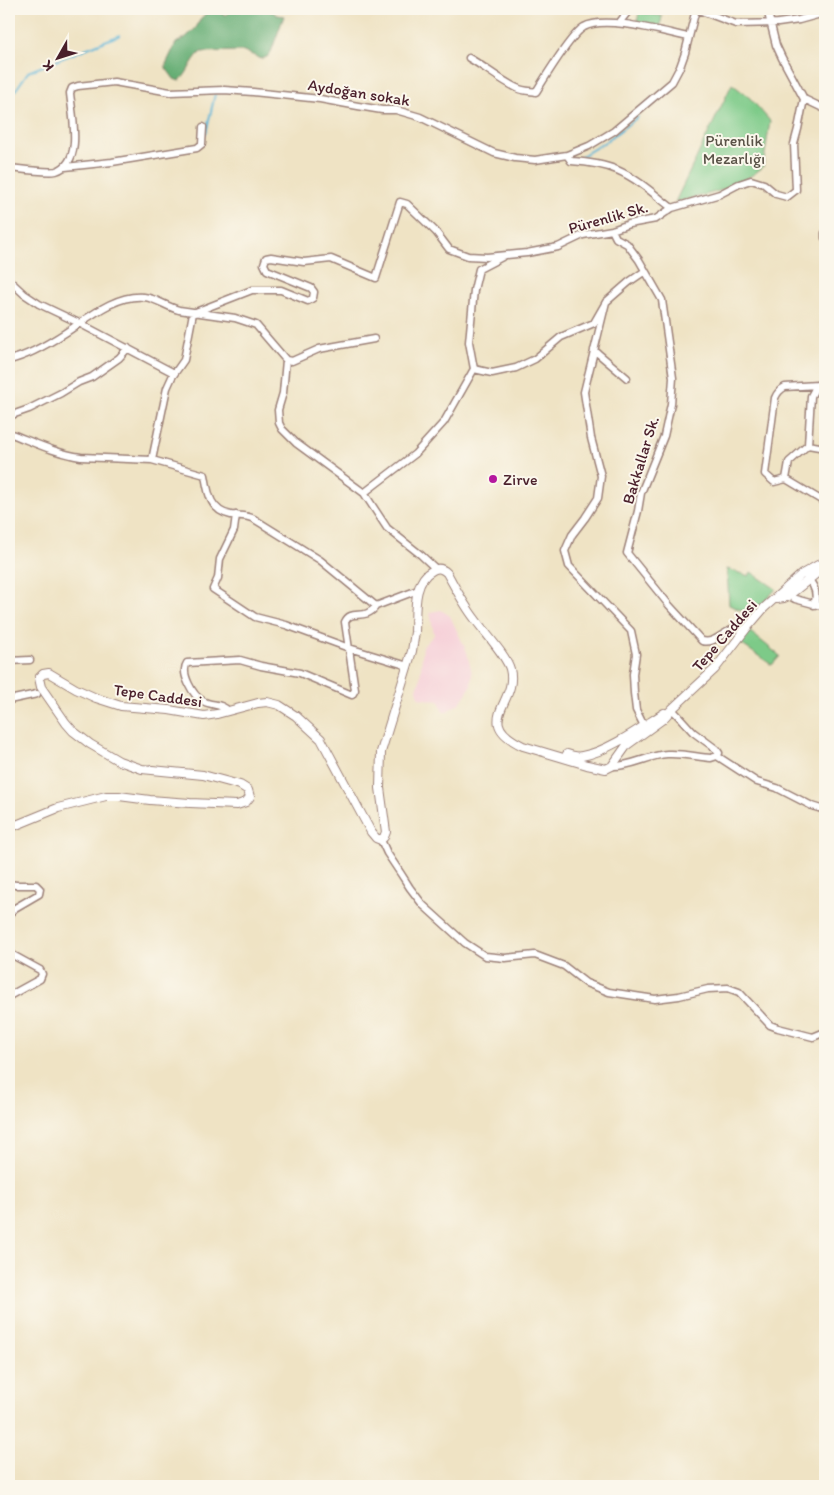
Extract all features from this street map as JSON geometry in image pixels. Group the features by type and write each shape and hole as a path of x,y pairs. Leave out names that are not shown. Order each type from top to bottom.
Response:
{"street":[{"path":"619,23 630,9"},
{"path":"696,9 736,24 799,20 825,12"},
{"name":"Aydoğan sokak","path":"65,167 72,157 74,133 70,93 72,88 114,82 170,92 224,90 320,99 382,110 396,110 420,117 494,153 535,160 567,155 589,146 614,131 672,82 680,67 696,9"},
{"path":"767,9 776,45 804,99 825,109"},
{"path":"817,15 823,9"},
{"path":"469,58 518,89 536,92 547,73 581,28 593,23 619,23 689,37"},
{"name":"Pürenlik Sk.","path":"193,313 252,290 281,290 308,301 313,298 314,292 310,288 267,270 264,264 266,258 271,257 304,262 331,259 376,278 400,202 407,204 436,232 449,249 468,256 487,257 527,253 558,247 583,235 656,219 672,208 720,194 751,180 764,184 776,194 787,197 796,190 794,144 804,99"},
{"path":"9,168 54,172 65,167 112,162 197,148 202,144 204,128"},
{"path":"567,155 571,161 587,162 616,169 633,178 672,208"},
{"name":"Bakkallar Sk.","path":"612,230 616,238 627,244 639,260 662,300 673,378 671,404 664,436 641,493 628,553 669,605 702,641 714,640 734,628 746,629"},
{"path":"825,233 825,238"},
{"path":"364,493 414,454 444,422 474,369 469,342 474,290 479,269 506,255"},
{"path":"474,369 492,373 516,368 535,359 561,337 594,323 606,302 645,271"},
{"path":"9,280 24,294 39,304 174,373"},
{"path":"9,360 29,353 64,334 104,308 128,298 139,297 153,298 172,308 193,313 235,318 256,325 286,360 292,361 319,349 374,339"},
{"path":"606,302 584,392 591,438 601,476 598,498 572,534 565,551 569,566 631,631 636,654 633,674 636,710 644,726"},
{"path":"152,460 167,388 186,354 193,313"},
{"path":"9,416 49,400 92,376 119,358 128,348"},
{"path":"594,350 627,378"},
{"path":"286,360 283,393 278,410 282,429 296,443 364,493 387,528 436,569 444,570 447,573 466,606 510,668 510,690 498,719 501,730 523,746 598,768 606,769 614,763 616,757 612,751 606,748 600,750 595,758 598,768"},
{"path":"786,479 788,462 808,445 810,396 817,385"},
{"path":"825,388 817,385 785,388 778,391 774,398 765,474 774,482 786,479 821,500 825,500"},
{"path":"9,433 70,456 152,460 205,475 212,504 223,512 236,516 244,515 254,519 316,557 376,606"},
{"path":"808,445 825,448"},
{"path":"236,516 234,530 221,555 218,578 213,589 255,617 286,625 349,648 408,666"},
{"path":"786,594 802,574 825,561"},
{"path":"436,569 426,576 418,590 415,606 414,637 408,666 383,741 380,758 380,788 386,832 382,840 405,882 423,905 464,943 485,956 505,958 536,955 564,966 586,983 609,992 655,999 679,996 708,989 728,988 739,992 770,1024 778,1028 813,1037 825,1032"},
{"path":"786,594 825,569"},
{"path":"802,574 809,580 815,592 816,599 814,605"},
{"path":"228,711 223,706 206,702 199,698 184,674 184,668 187,663 240,660 300,673 352,695 355,690 345,622 347,618 352,615 372,612 376,606 418,590"},
{"path":"786,594 814,605 825,607"},
{"name":"Tepe Caddesi","path":"614,763 627,745 663,719 715,669 764,608 775,599 786,594"},
{"path":"9,661 30,660"},
{"name":"Tepe Caddesi","path":"9,828 58,808 106,796 236,805 246,802 250,797 248,790 240,785 189,773 142,769 119,761 103,752 73,731 41,687 39,678 43,674 50,673 76,689 96,698 122,706 169,710 204,716 258,703 274,703 286,709 306,724 321,739 371,832 376,838 382,840"},
{"path":"9,700 37,694"},
{"path":"672,709 693,732 714,746 719,753 718,756 740,771 757,782 795,796 817,808 825,810"},
{"name":"Tepe Caddesi","path":"510,738 574,756 588,755 672,709"},
{"path":"614,763 621,766 667,754 711,758 718,756"},
{"path":"9,884 16,886 36,885 40,889 39,894 14,908 9,914"},
{"path":"9,953 40,970 42,974 40,979 9,996"}],"shaded area":[{"path":"441,610 450,616 467,652 472,674 471,686 460,703 447,711 443,711 439,701 419,698 417,689 420,680 423,646 434,635 430,612"}],"green space":[{"path":"234,9 269,9 277,15 284,16 271,52 267,57 261,59 244,51 201,52 179,81 174,79 166,68 166,64 176,43 196,28 201,18 208,12 217,11 225,15"},
{"path":"639,12 662,16 660,28 637,23"},
{"name":"Pürenlik Mezarlığı","path":"732,84 750,98 770,121 763,167 753,175 732,186 675,202"},
{"path":"727,569 749,576 751,572 776,589 752,615 729,605"},
{"path":"748,630 780,656 772,665 738,642"}],"waterway":[{"path":"9,100 28,72 120,35"},
{"path":"206,133 215,94"},
{"path":"582,156 605,142 638,117"}],"place":[{"name":"Zirve","path":"493,479"}]}
